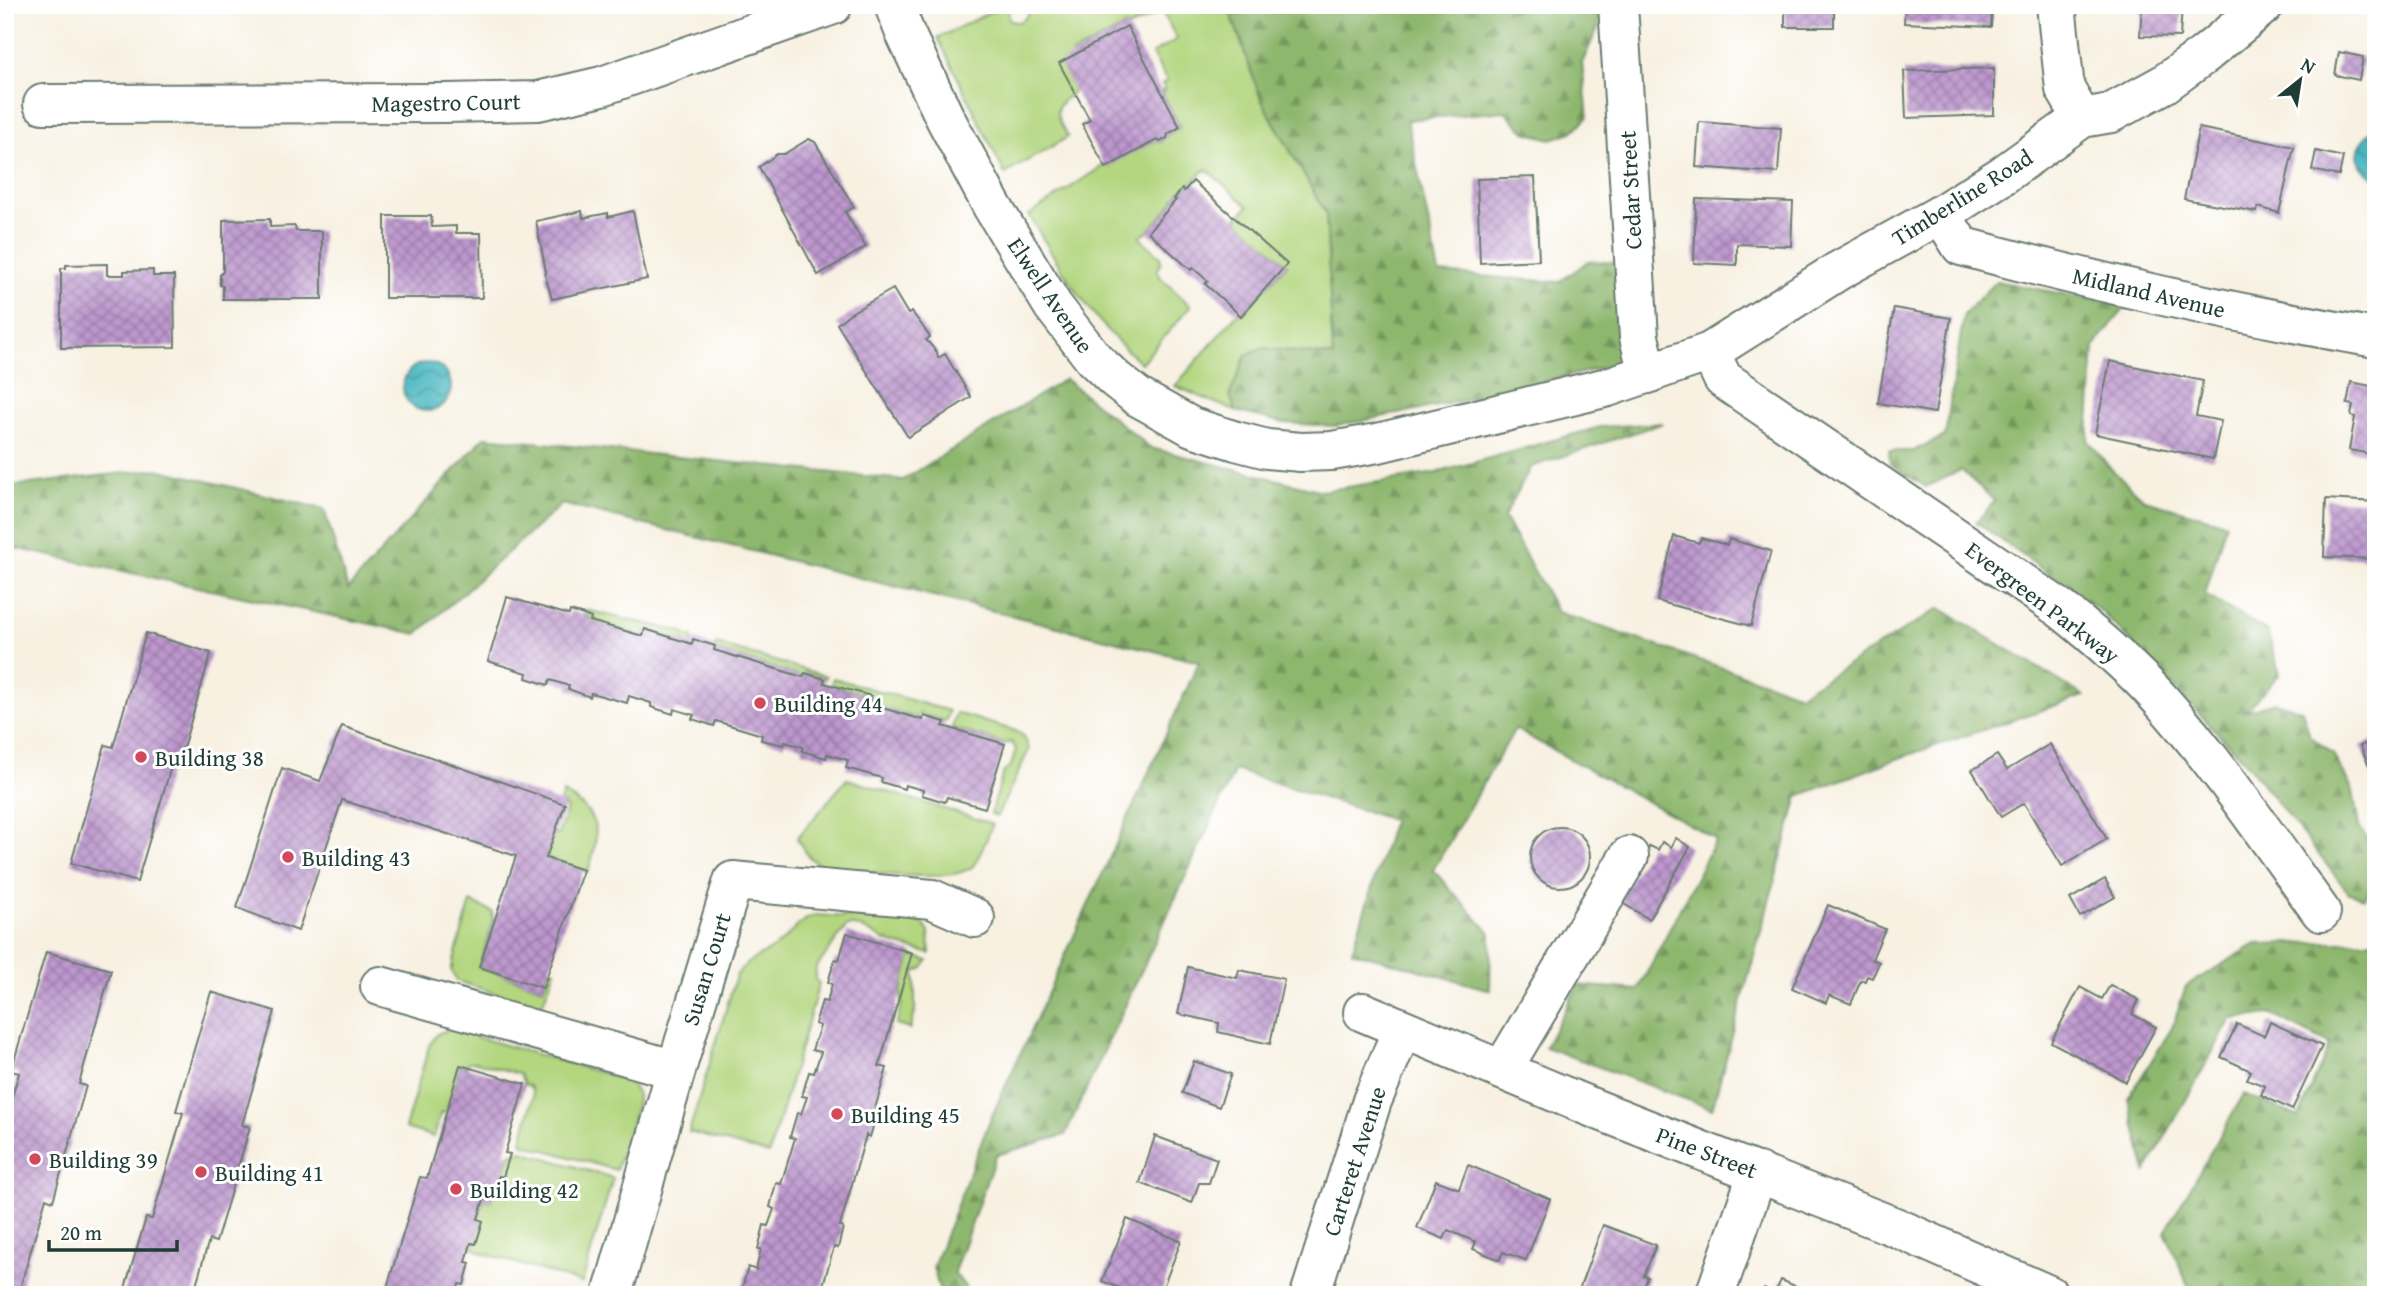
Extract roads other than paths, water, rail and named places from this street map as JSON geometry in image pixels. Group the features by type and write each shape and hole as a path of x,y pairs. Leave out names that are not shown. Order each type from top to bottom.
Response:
{"street":[{"name":"Magestro Court","path":"43,104 538,101 602,86 833,5"},
{"name":"Elwell Avenue","path":"894,5 966,159 1053,306 1083,346 1115,379 1138,397 1182,422 1236,442 1267,449 1332,451 1378,443 1595,391 1648,374"},
{"name":"Cedar Street","path":"1618,5 1639,337 1648,374"},
{"path":"2056,5 2065,89 2082,118"},
{"name":"Timberline Road","path":"1648,374 1710,352 1838,271 1941,214 2003,175 2082,118 2111,113 2150,93 2204,55 2264,5"},
{"name":"Midland Avenue","path":"1941,214 1961,246 2040,268 2161,295 2308,327 2376,338"},
{"name":"Evergreen Parkway","path":"1710,352 1723,379 2050,601 2114,652 2160,699 2188,733 2321,912"},
{"path":"1502,1070 1629,856"},
{"name":"Susan Court","path":"612,1295 733,881 932,899 975,918"},
{"path":"380,986 676,1070"},
{"name":"Pine Street","path":"1363,1012 1895,1227 2049,1295"},
{"name":"Carteret Avenue","path":"1310,1295 1372,1101 1402,1030"},
{"path":"1715,1295 1758,1172"}],"water":[{"path":"2376,130 2376,178 2363,168 2358,155 2362,142"},
{"path":"427,363 444,370 451,387 444,404 427,411 410,404 403,387 410,370"}],"place":[{"name":"Building 44","path":"760,703"},
{"name":"Building 38","path":"141,757"},
{"name":"Building 43","path":"288,857"},
{"name":"Building 45","path":"837,1114"},
{"name":"Building 39","path":"35,1159"},
{"name":"Building 41","path":"201,1172"},
{"name":"Building 42","path":"456,1189"}]}
